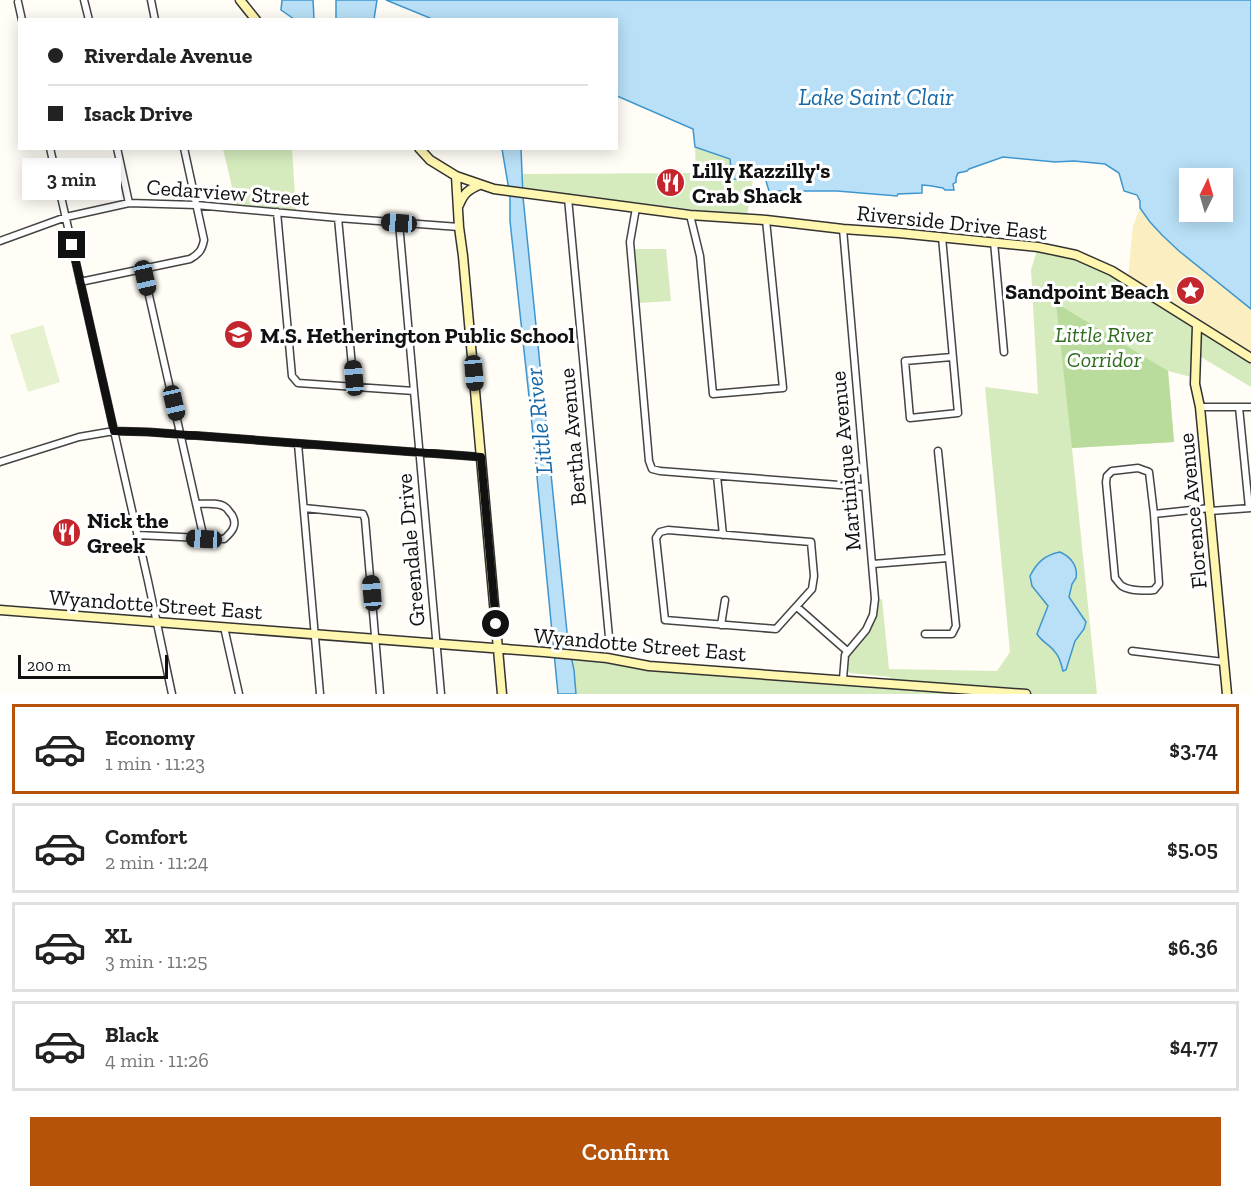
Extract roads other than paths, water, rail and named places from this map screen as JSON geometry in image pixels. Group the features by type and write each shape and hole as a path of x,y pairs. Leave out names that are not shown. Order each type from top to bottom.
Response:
{"street":[{"path":"84,0 88,18"},
{"path":"151,0 155,18"},
{"path":"240,0 254,18"},
{"path":"18,2 22,18"},
{"path":"51,150 172,694"},
{"path":"117,150 129,203"},
{"path":"80,282 190,259 202,249 204,240 184,150"},
{"name":"Riverside Drive East","path":"421,150 430,160 456,176 494,189 690,215 994,242 1063,251 1088,260 1122,278 1251,358"},
{"path":"456,176 502,694"},
{"path":"458,208 463,195 479,185"},
{"name":"Bertha Avenue","path":"568,198 609,637"},
{"name":"Cedarview Street","path":"0,241 66,217 129,203 196,205 459,227"},
{"path":"636,208 630,242 649,461 652,469 865,487"},
{"path":"277,212 292,376 298,383 414,391"},
{"path":"690,215 700,256 713,394 783,388 766,220"},
{"path":"338,218 354,387"},
{"name":"Greendale Drive","path":"399,223 441,694"},
{"name":"Martinique Avenue","path":"843,229 875,599 873,615 866,630 847,651"},
{"path":"942,237 958,413 910,418 905,361 952,357"},
{"path":"994,242 1004,352"},
{"path":"143,269 204,539"},
{"name":"Florence Avenue","path":"1197,326 1195,384 1200,407 1227,694"},
{"path":"1154,514 1250,508 1239,406"},
{"path":"1200,407 1251,407"},
{"path":"0,462 79,436 114,431 481,457"},
{"path":"297,444 320,694"},
{"path":"925,634 952,633 956,626 938,451"},
{"path":"1138,468 1149,472 1154,514 1159,584 1154,590 1148,591 1120,586 1115,578 1108,513 1107,476 1112,471 1138,468"},
{"path":"717,476 723,535"},
{"path":"137,535 224,539 232,531 234,518 227,508 218,505 196,504"},
{"path":"304,508 363,514 380,694"},
{"path":"668,530 811,542 814,576 812,589 797,607 776,629 665,620 657,538 660,532 668,530"},
{"path":"873,564 948,558"},
{"path":"721,625 725,600"},
{"path":"797,607 847,651 843,679"},
{"name":"Wyandotte Street East","path":"0,610 544,652 607,658 649,666 1026,694"},
{"path":"224,627 239,694"},
{"path":"1132,651 1224,662"}],"water":[{"path":"282,0 313,0 314,18 293,18 281,10"},
{"path":"336,0 377,0 374,18 336,18"},
{"name":"Lake Saint Clair","path":"386,0 1251,0 1251,309 1162,235 1140,208 1137,195 1124,191 1119,173 1105,164 1003,157 958,173 956,182 953,184 954,190 922,185 922,193 898,194 897,196 837,191 769,191 766,181 759,172 753,180 732,179 730,159 695,147 693,129 618,96 618,18 430,18"},
{"name":"Little River","path":"502,150 521,150 523,197 568,642 576,694 558,694 510,221 510,196"},
{"path":"1060,552 1067,556 1075,566 1076,578 1069,597 1086,622 1075,641 1066,670 1063,671 1057,654 1037,634 1048,606 1032,586 1030,576 1042,560"}],"place":[{"name":"Lilly Kazzilly's Crab Shack","path":"671,183"},
{"name":"Sandpoint Beach","path":"1190,291"},
{"name":"M.S. Hetherington Public School","path":"239,335"},
{"name":"Nick the Greek","path":"66,533"}],"park label":[{"name":"Little River Corridor","path":"1104,346"}]}
